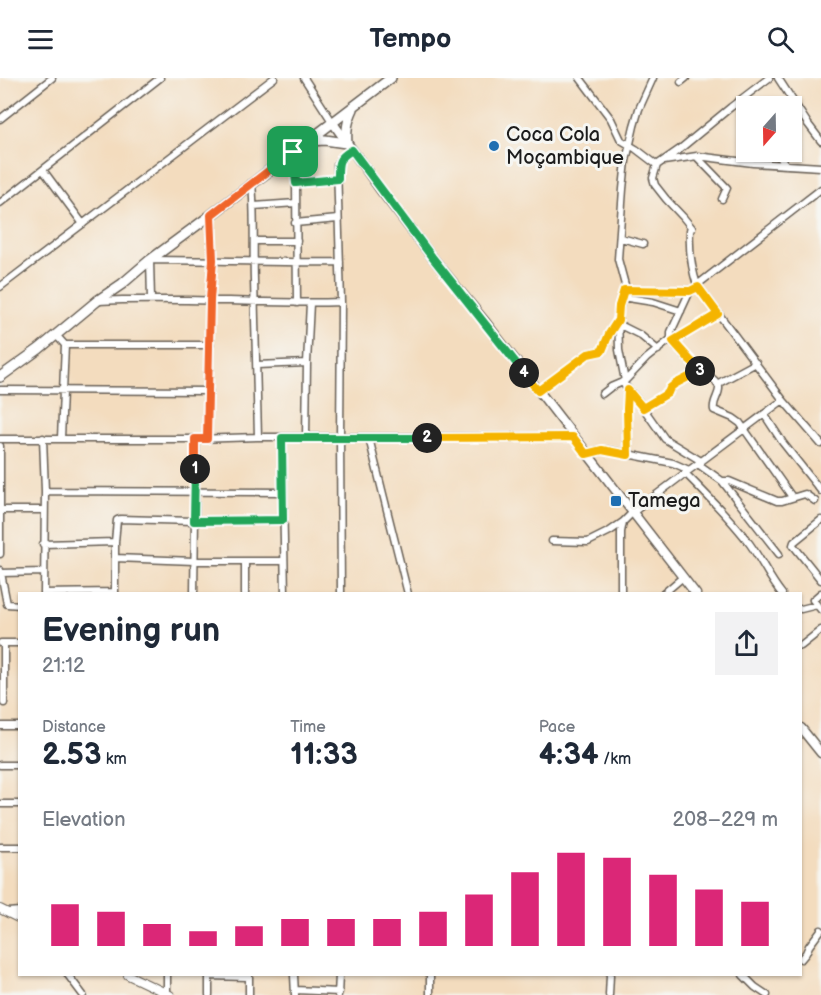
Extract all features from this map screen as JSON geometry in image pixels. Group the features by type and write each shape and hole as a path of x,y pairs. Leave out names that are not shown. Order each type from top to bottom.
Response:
{"main road":[{"path":"0,377 389,79"},
{"path":"349,146 346,125 354,107"},
{"path":"333,123 432,257 694,592"},
{"path":"308,142 325,140 349,146"},
{"path":"802,729 821,753"}],"street":[{"path":"0,119 52,78"},
{"path":"0,203 159,78"},
{"path":"0,287 274,78"},
{"path":"304,78 333,123"},
{"path":"580,78 611,119 621,140 659,163 697,156 753,163 821,167"},
{"path":"653,78 639,109 623,189 618,259 624,280 618,322 623,381 666,439 722,481 779,554"},
{"path":"745,96 769,78"},
{"path":"778,78 821,141"},
{"path":"736,103 693,139 659,163 653,178 655,185 691,229 689,242 697,286 783,400 821,444"},
{"path":"341,592 338,165 349,146"},
{"path":"293,152 296,183 297,303"},
{"path":"697,156 727,188 722,199"},
{"path":"44,170 83,224"},
{"path":"296,183 338,179"},
{"path":"252,183 258,437"},
{"path":"792,497 744,429 733,418 718,413 713,408 719,389 717,384 690,360 672,340 671,333 690,291 821,189"},
{"path":"254,206 296,203"},
{"path":"207,439 213,260 211,215"},
{"path":"295,223 338,219"},
{"path":"621,238 643,244"},
{"path":"254,241 297,241"},
{"path":"151,299 150,260 340,262"},
{"path":"623,293 690,291"},
{"path":"623,293 681,311"},
{"path":"97,301 151,299 340,302"},
{"path":"306,438 310,303"},
{"path":"602,394 623,381 646,358 672,340 718,314"},
{"path":"538,391 588,354 602,351 609,334 618,322"},
{"path":"618,322 640,334 658,350"},
{"path":"56,335 65,345 61,438"},
{"path":"65,345 210,345"},
{"path":"257,365 307,363"},
{"path":"717,384 756,363"},
{"path":"643,408 668,393 675,384 701,370"},
{"path":"0,390 209,391"},
{"path":"628,390 628,455"},
{"path":"552,541 588,542 610,531 783,400"},
{"path":"764,414 783,443 821,491"},
{"path":"0,439 573,437"},
{"path":"43,438 44,592"},
{"path":"282,438 285,592"},
{"path":"369,438 408,592"},
{"path":"194,592 195,439"},
{"path":"0,446 0,554"},
{"path":"586,454 602,450 673,463 687,472 746,538 781,592"},
{"path":"722,481 729,481 777,501 804,494 815,501"},
{"path":"45,491 283,492"},
{"path":"1,510 44,510"},
{"path":"115,592 117,520 283,520"},
{"path":"821,521 794,542 794,545 821,580"},
{"path":"621,592 623,522"},
{"path":"44,544 115,542"},
{"path":"115,558 284,561"},
{"path":"245,562 245,592"},
{"path":"18,605 7,604 1,571 44,572"},
{"path":"665,592 683,577"},
{"path":"819,608 813,600 821,593"},
{"path":"802,609 819,608"},
{"path":"802,645 821,630"},
{"path":"4,703 2,643 18,643"},
{"path":"0,726 18,726"},
{"path":"0,765 18,765"},
{"path":"0,804 18,804"},
{"path":"0,847 18,847"},
{"path":"4,911 18,918"},
{"path":"802,958 821,930"},
{"path":"69,976 83,995"},
{"path":"130,976 168,994 167,976"},
{"path":"209,995 209,976 249,976 249,995"},
{"path":"294,976 295,992 339,994 339,976"},
{"path":"430,976 430,995"},
{"path":"609,995 610,976"},
{"path":"744,976 767,995"}],"place":[{"name":"Coca Cola Moçambique","path":"494,146"},
{"name":"Tamega","path":"616,501"}],"route":[{"path":"352,150 432,257 538,391 588,354 602,351 618,320 624,290 690,291 698,287 718,314 673,341 701,370 675,384 668,393 643,408 628,390 628,455 602,450 586,454 573,437 282,438 283,520 194,521 195,439 207,439 213,260 211,215 293,152 296,183 338,179 340,159 352,150"}]}
